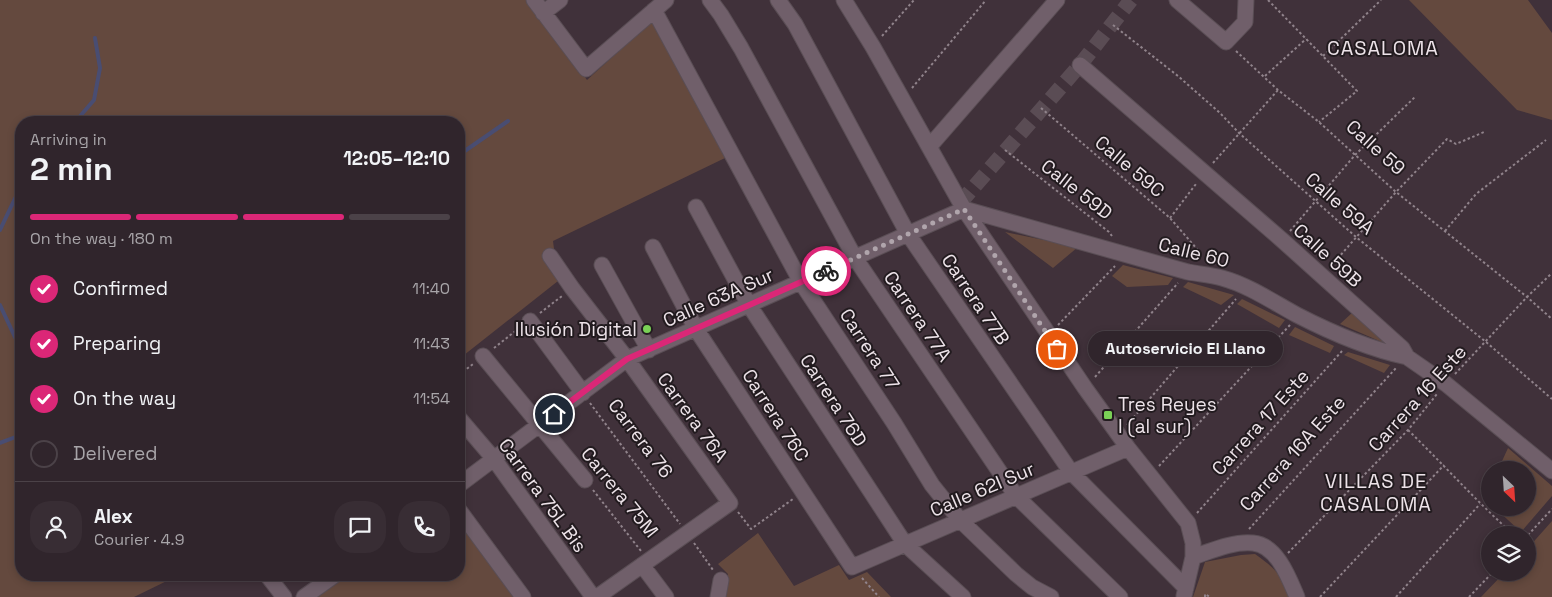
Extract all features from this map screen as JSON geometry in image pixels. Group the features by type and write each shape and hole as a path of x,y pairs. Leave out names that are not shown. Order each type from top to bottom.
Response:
{"street":[{"path":"534,0 586,69 666,0"},
{"path":"543,13 560,0"},
{"name":"Carrera 77A","path":"710,0 741,48 855,258 1016,496 1120,597"},
{"name":"Carrera 77B","path":"778,0 795,24 908,234 1071,472 1185,592"},
{"path":"844,0 873,47 964,209 1084,388 1128,448 1188,523 1193,543 1193,556 1185,592"},
{"path":"929,147 1058,0"},
{"path":"1177,0 1226,42 1245,22 1246,0"},
{"name":"Carrera 77","path":"654,10 801,282 894,423 932,486 960,520 1016,574 1050,597"},
{"name":"Calle 59B","path":"1080,65 1282,240 1402,348 1407,356 1446,384 1552,471"},
{"name":"Carrera 76D","path":"696,207 749,305 904,544 963,597"},
{"name":"Calle 63A Sur","path":"465,481 627,359 964,209"},
{"name":"Calle 60","path":"964,209 1125,256 1188,272 1222,278 1246,287 1299,316 1352,340 1382,351 1407,356"},
{"name":"Carrera 76C","path":"653,247 696,329 852,567"},
{"name":"Carrera 76A","path":"550,256 572,288 627,359 730,503"},
{"path":"602,265 648,350"},
{"name":"Carrera 76","path":"530,320 583,393"},
{"name":"Carrera 75M","path":"483,356 585,480"},
{"name":"Carrera 75L Bis","path":"465,425 494,459 595,597"},
{"name":"Calle 62I Sur","path":"852,567 1128,448"},
{"path":"595,597 730,503"},
{"path":"465,518 523,597"},
{"path":"1193,556 1236,544 1254,542 1269,550 1280,562 1289,577 1297,597"},
{"name":"Carrera 75M","path":"645,563 666,597"},
{"path":"718,597 721,580"},
{"path":"272,581 284,597"},
{"path":"304,597 327,581"}],"path":[{"path":"873,47 914,0"},
{"path":"902,99 986,0"},
{"path":"1268,0 1357,91 1319,122"},
{"path":"1323,56 1381,0"},
{"name":"Calle 59A","path":"1113,25 1178,76 1356,237 1486,342 1552,399"},
{"path":"1265,76 1306,39"},
{"name":"Calle 59","path":"1226,42 1278,90 1319,122 1396,192 1552,319"},
{"path":"1170,218 1204,174 1278,90"},
{"path":"1282,240 1355,155 1416,96"},
{"name":"Calle 59C","path":"1041,108 1170,218 1197,249 1188,272"},
{"path":"1322,277 1396,192 1446,139 1456,144 1484,132"},
{"path":"1444,231 1476,194 1546,140"},
{"name":"Calle 59D","path":"1005,150 1109,232 1125,256"},
{"path":"1048,336 1125,256"},
{"path":"1084,388 1188,272"},
{"name":"Carrera 16 Este","path":"1280,562 1408,430 1446,384 1527,297 1552,273"},
{"path":"1119,435 1246,287"},
{"path":"465,370 572,288"},
{"path":"1150,475 1299,316"},
{"name":"Carrera 17 Este","path":"1188,523 1352,340"},
{"name":"Carrera 16A Este","path":"1236,544 1407,356"},
{"name":"Carrera 76","path":"583,393 721,580"},
{"path":"1408,430 1504,526"},
{"path":"1320,597 1444,465"},
{"name":"Carrera 75M","path":"585,480 645,563"},
{"path":"730,503 751,529 803,492"},
{"path":"1396,597 1480,504"},
{"path":"1536,527 1552,509"},
{"path":"852,567 879,597"},
{"path":"1469,597 1484,581"},
{"path":"1205,597 1205,594 1210,597"}],"shaded area":[{"path":"0,0 530,0 587,80 652,21 725,158 553,241 558,281 465,354 465,116 15,116 15,581 167,581 134,597 0,597"},
{"path":"1409,0 1528,0 1552,33 1552,120 1517,110"},
{"path":"1005,232 1078,247 1053,268"},
{"path":"1123,265 1173,278 1168,285 1127,287 1112,276"},
{"path":"1188,282 1234,295 1221,305 1183,287"},
{"path":"1242,299 1285,320 1279,328 1237,304"},
{"path":"1353,312 1398,349 1340,324"},
{"path":"1295,327 1334,346 1330,353 1289,335"},
{"path":"1348,352 1390,365 1384,373 1344,355"},
{"path":"1508,448 1523,461 1502,461"},
{"path":"1536,472 1552,486 1552,496 1536,515"},
{"path":"1504,516 1535,516 1526,526 1514,526"},
{"path":"1552,521 1552,597 1481,597 1496,581 1536,581 1536,539"},
{"path":"465,529 513,597 318,597 341,581 465,581"},
{"path":"758,533 794,586 839,565 849,580 867,572 891,597 724,597 728,574 718,564"},
{"path":"1255,554 1277,572 1291,597 1193,597 1205,562"}],"waterway":[{"path":"80,116 94,100 100,68 95,38"},
{"path":"465,151 508,121"},
{"path":"0,230 15,199"},
{"path":"0,305 15,337"},
{"path":"0,443 15,437"}],"tunnel":[{"path":"960,203 1080,65 1131,0"}],"way so far":[{"path":"826,271 964,209 1057,349"}],"place":[{"name":"Ilusión Digital","path":"647,329"},
{"name":"Autoservicio El Llano","path":"1057,349"},
{"name":"Tres Reyes I (al sur)","path":"1108,415"}],"district":[{"name":"CASALOMA","path":"1383,48"},
{"name":"VILLAS DE CASALOMA","path":"1376,492"}],"route":[{"path":"554,414 627,359 826,271"}]}
